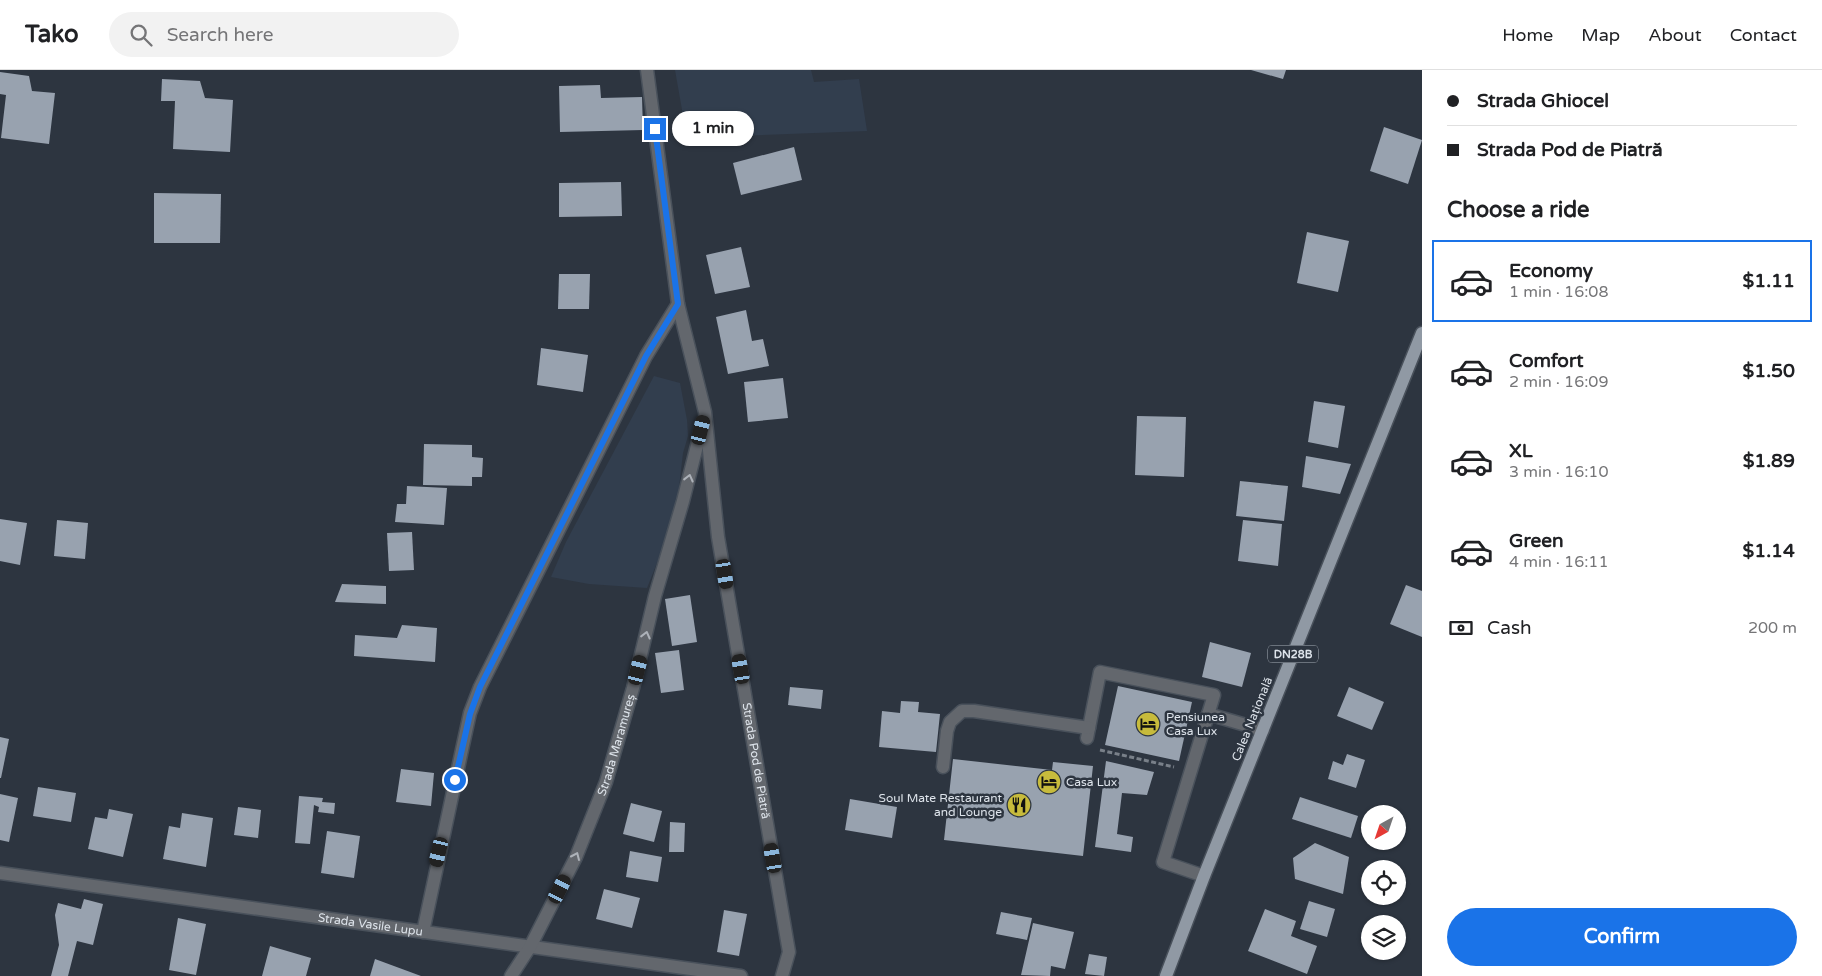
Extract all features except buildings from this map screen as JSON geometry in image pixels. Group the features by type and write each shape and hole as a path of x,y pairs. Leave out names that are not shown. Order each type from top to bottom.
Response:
{"main road":[{"name":"Calea Națională","path":"1166,976 1262,730 1422,333"}],"street":[{"name":"Strada Pod de Piatră","path":"647,70 678,304 705,412 718,537 789,952 782,976"},
{"path":"423,932 463,744 470,714 480,687 646,356 678,304"},
{"name":"Strada Maramureș","path":"511,976 530,947 576,857 606,782 633,688 655,596 683,501 705,412"},
{"path":"943,767 947,731 950,722 962,711 983,712 1088,733 1100,672 1214,695 1163,862 1204,876"},
{"path":"1208,714 1262,730"},
{"name":"Strada Vasile Lupu","path":"0,873 741,976"}],"path":[{"path":"1119,754 1191,770"}],"shaded area":[{"path":"675,70 811,70 814,82 859,79 867,131 687,138"},
{"path":"654,376 680,383 688,436 683,453 678,496 667,538 647,588 589,584 551,577 566,542"}],"place":[{"name":"Pensiunea Casa Lux","path":"1148,724"},
{"name":"Casa Lux","path":"1049,782"},
{"name":"Soul Mate Restaurant and Lounge","path":"1019,805"}],"route":[{"path":"455,780 470,714 480,687 646,356 678,304 655,129"}]}
